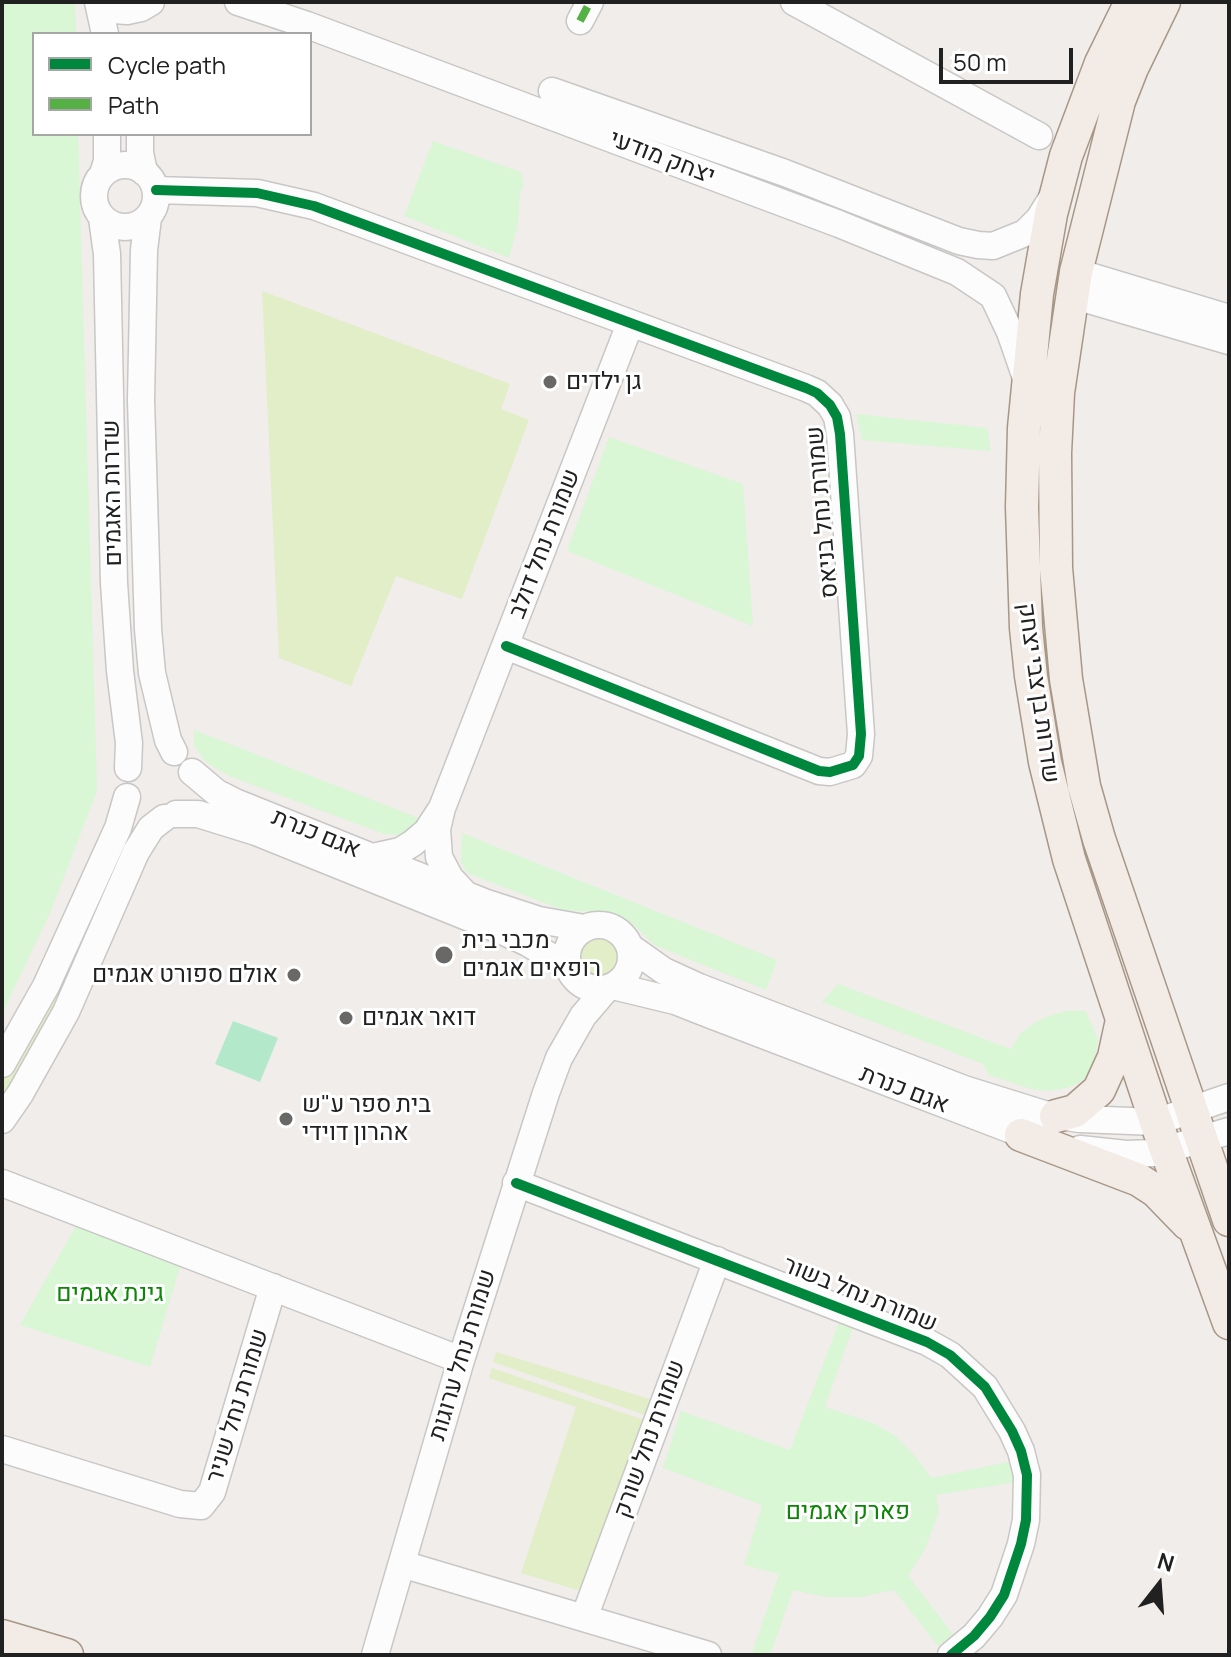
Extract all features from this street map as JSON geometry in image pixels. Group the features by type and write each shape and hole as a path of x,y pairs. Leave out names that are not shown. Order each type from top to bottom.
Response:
{"main road":[{"name":"שדרות בן צבי יצחק","path":"1131,2 1079,116 1059,188 1037,294 1027,381 1022,507 1026,628 1032,688 1053,800 1069,859 1161,1136 1229,1323"},
{"name":"שדרות בן צבי יצחק","path":"1164,2 1119,101 1074,284 1063,352 1055,453 1056,568 1066,679 1084,786 1190,1109 1215,1136 1229,1220"},
{"path":"1056,1116 1075,1111 1099,1090 1114,1057 1122,1020"},
{"path":"1021,1135 1139,1180 1177,1210 1198,1237"},
{"path":"2,1636 67,1655"}],"street":[{"path":"99,2 114,10 127,11 148,4"},
{"path":"99,2 105,32"},
{"name":"יצחק מודעי","path":"238,2 307,25 957,272 993,296 1002,312 1027,381"},
{"path":"796,3 1039,136"},
{"path":"140,32 141,14 148,4"},
{"name":"יצחק מודעי","path":"552,91 779,171 959,241 993,246 1025,233 1039,219 1059,188"},
{"path":"107,136 107,161 94,191 93,202 102,218 113,226 124,228 134,227 148,218 156,204 140,153 140,136"},
{"path":"103,174 113,167 132,166 150,181"},
{"path":"744,190 779,171"},
{"name":"שמורת נחל בניאס","path":"150,181 257,193 314,206 817,393 830,405 837,417 840,434 861,734 859,756 853,765 830,772 819,771 506,646"},
{"name":"שדרות האגמים","path":"102,218 108,269 114,583 129,743 128,768"},
{"name":"שדרות האגמים","path":"148,218 144,250 141,400 148,629 152,673 168,740 174,752"},
{"path":"1074,284 1229,318"},
{"path":"1074,284 1229,341"},
{"name":"שמורת נחל דולב","path":"465,894 450,878 439,857 437,829 442,808 630,324"},
{"path":"2,1064 46,986 118,828 127,797 125,777 128,768 133,760 148,750 165,749 183,757 192,772 194,787 191,798 185,807 151,828 136,852 66,1012 2,1120"},
{"name":"אגם כנרת","path":"192,772 217,793 235,802 465,894 539,920 584,928"},
{"path":"127,797 142,814 170,816"},
{"name":"שמורת נחל דולב","path":"373,857 400,851 413,843 427,831 442,808"},
{"name":"אגם כנרת","path":"170,816 198,814 267,836 502,931 538,948 569,970"},
{"path":"600,924 610,926 619,931 630,947 630,965 621,980 610,987 593,989 583,985 569,970 567,947 584,928 600,924"},
{"name":"אגם כנרת","path":"630,947 664,971 699,987 1010,1105 1161,1136 1215,1136"},
{"name":"שמורת נחל ערוגות","path":"375,1655 461,1360 559,1058 569,1016 569,970"},
{"name":"אגם כנרת","path":"610,987 675,1001 1021,1135 1102,1152 1143,1153 1190,1109 1229,1097"},
{"name":"שמורת נחל ערוגות","path":"559,1058 583,1016 610,987"},
{"path":"2,1165 32,1194"},
{"path":"2,1183 461,1360"},
{"name":"שמורת נחל בשור","path":"516,1183 927,1342 968,1368 997,1404 1012,1431 1027,1475 1024,1532 1004,1595 974,1636 951,1655"},
{"name":"שמורת נחל שורק","path":"584,1618 717,1260"},
{"name":"שמורת נחל שניר","path":"2,1449 180,1504 201,1506 212,1492 273,1287"},
{"path":"402,1564 708,1655"}],"green space":[{"path":"2,2 75,2 76,32 32,32 32,136 78,136 97,791 50,913 2,1014"},
{"path":"433,141 521,172 524,183 509,258 404,216"},
{"path":"262,291 510,384 501,409 529,420 462,599 396,576 351,686 279,658"},
{"path":"856,414 987,428 991,451 862,440"},
{"path":"609,437 743,484 753,626 567,551"},
{"path":"194,730 421,819 406,835 384,834 229,776 207,763 194,746"},
{"path":"129,824 141,829 67,991 2,1106 2,1080"},
{"path":"462,833 777,960 766,990 654,945 632,923 619,917 599,912 563,910 467,873 461,862"},
{"path":"598,933 616,940 623,958 616,976 598,983 580,976 573,958 580,940"},
{"path":"838,984 1011,1049 1020,1034 1034,1023 1067,1011 1086,1011 1098,1040 1092,1070 1085,1079 1070,1087 1050,1091 1031,1089 989,1075 983,1064 822,1002"},
{"path":"233,1021 278,1038 260,1082 215,1064"},
{"name":"גינת אגמים","path":"77,1224 183,1257 150,1367 20,1325"},
{"name":"פארק אגמים","path":"840,1320 853,1327 825,1407 873,1423 894,1435 931,1478 1013,1461 1016,1482 936,1495 939,1512 925,1549 908,1576 953,1634 938,1646 894,1590 861,1597 825,1597 793,1590 770,1655 758,1655 752,1653 779,1574 744,1565 762,1505 663,1468 681,1411 790,1450"},
{"path":"496,1352 653,1400 651,1417 493,1362"},
{"path":"492,1368 650,1422 596,1580 577,1590 521,1573 576,1407 489,1378"}],"marked path":[{"path":"580,21 590,2"}],"cycle path":[{"path":"156,190 257,193 314,206 806,388 830,405 837,417 840,434 861,734 859,756 853,765 830,772 819,771 506,646"},
{"path":"516,1183 927,1342 950,1355 985,1387 1021,1451 1027,1475 1026,1520 1004,1595 974,1636 951,1655"}],"place":[{"name":"גן ילדים","path":"550,382"},
{"name":"מכבי בית רופאים אגמים","path":"444,955"},
{"name":"אולם ספורט אגמים","path":"294,975"},
{"name":"דואר אגמים","path":"346,1018"},
{"name":"בית ספר ע\"ש אהרון דוידי","path":"286,1119"}]}
